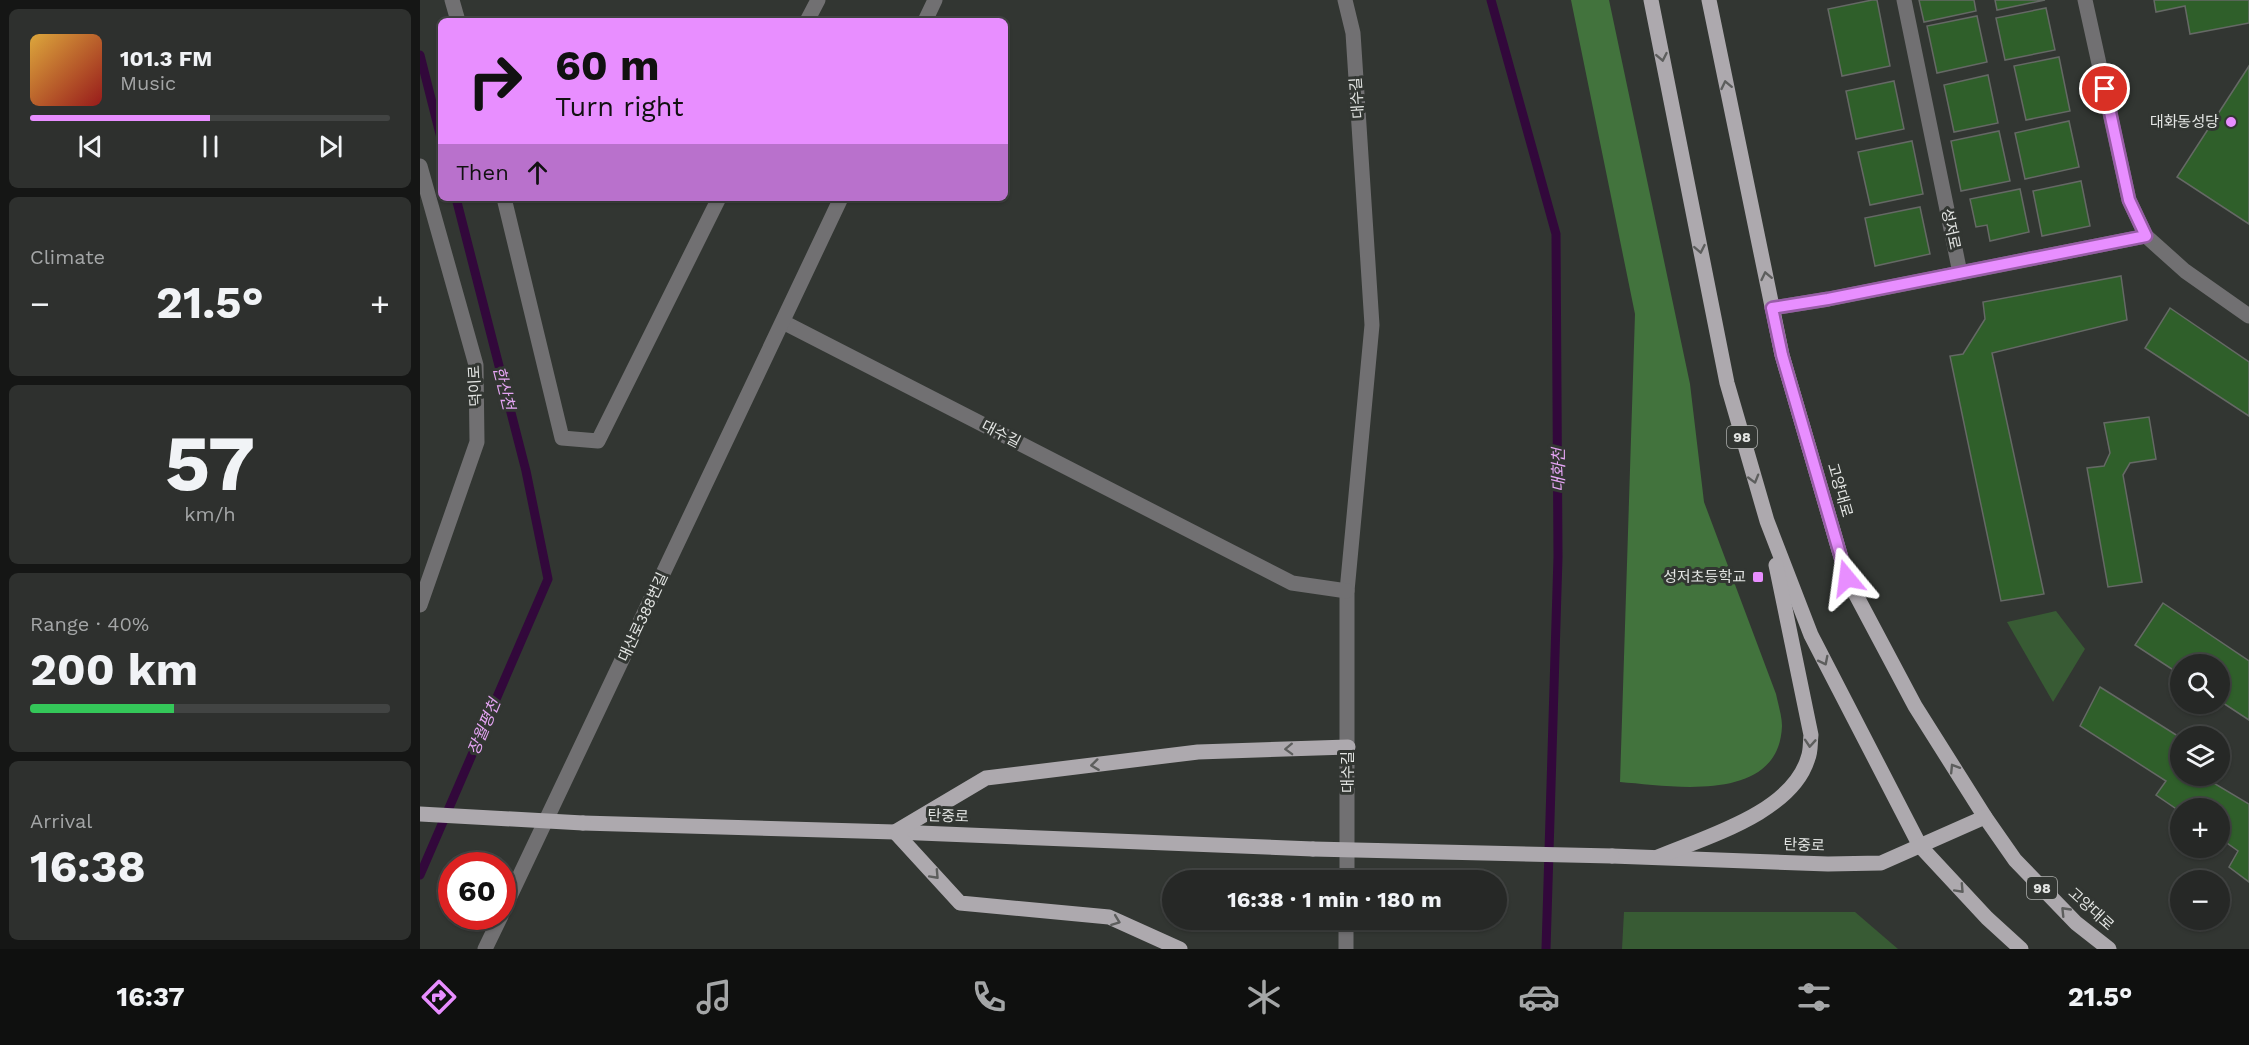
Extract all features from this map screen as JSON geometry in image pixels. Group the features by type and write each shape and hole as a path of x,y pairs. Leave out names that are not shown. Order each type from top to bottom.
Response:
{"main road":[{"name":"98","path":"1651,0 1727,383 1767,521 1811,635 1920,846 1987,918 2022,949"},
{"name":"고양대로","path":"1709,0 1782,355 1847,578 1915,706 2015,860 2076,923 2109,949"},
{"path":"1658,857 1747,819 1777,801 1797,781 1809,758 1811,735 1767,521"},
{"path":"1180,949 1109,917 960,903 895,832 986,778 1198,752 1348,747"},
{"name":"탄중로","path":"420,814 583,823 895,832 1312,849 1658,857 1828,864 1881,863 1985,817"}],"street":[{"path":"452,0 457,18"},
{"path":"809,18 818,0"},
{"path":"926,18 935,0"},
{"name":"대수길","path":"1345,0 1353,33 1372,325 1347,591 1347,870"},
{"name":"성저로","path":"1904,0 1960,273"},
{"path":"2085,0 2129,200 2146,236 2185,270 2249,316"},
{"name":"덕이로","path":"420,166 476,365 477,442 420,604"},
{"path":"505,201 562,438 598,441 718,201"},
{"path":"783,322 840,201"},
{"path":"1772,308 2146,236"},
{"name":"대수길","path":"783,322 1292,583 1347,591"},
{"name":"대산로388번길","path":"516,885 783,322"},
{"name":"대산로388번길","path":"486,949 495,930"},
{"path":"1346,949 1347,930"}],"green space":[{"path":"1571,0 1609,0 1690,384 1704,502 1776,694 1781,714 1782,726 1776,751 1763,769 1743,779 1719,785 1693,787 1620,782 1635,314"},
{"path":"2056,611 2085,649 2053,702 2007,622"},
{"path":"1624,912 1855,912 1898,949 1622,949"}],"building":[{"path":"1877,0 1890,66 1842,76 1828,9"},
{"path":"1919,0 1974,0 1976,11 1924,22"},
{"path":"1995,0 2045,0 1997,10"},
{"path":"2154,0 2249,0 2249,23 2190,34 2185,6 2156,12"},
{"path":"2046,8 2055,50 2005,60 1996,18"},
{"path":"1977,16 1987,62 1937,73 1927,26"},
{"path":"2059,57 2070,111 2026,120 2014,66"},
{"name":"대화동성당","path":"2249,66 2249,224 2177,177"},
{"path":"1988,75 1998,123 1954,132 1944,85"},
{"path":"1894,81 1904,129 1856,139 1846,91"},
{"path":"2069,121 2079,167 2025,179 2015,133"},
{"path":"1999,131 2010,181 1961,191 1951,141"},
{"path":"1912,141 1923,194 1870,205 1858,152"},
{"path":"2081,181 2090,226 2042,236 2033,191"},
{"path":"2020,189 2029,232 1990,241 1987,225 1976,227 1970,199"},
{"path":"1920,207 1930,254 1875,266 1865,218"},
{"path":"2121,276 2127,320 1992,353 2044,594 2001,601 1950,356 1963,354 1985,319 1983,302"},
{"path":"2170,308 2249,362 2249,416 2145,348"},
{"path":"2149,417 2156,459 2130,463 2123,475 2142,582 2108,587 2087,468 2104,466 2110,453 2104,423"},
{"path":"2163,603 2249,661 2249,720 2230,708 2230,654 2170,654 2170,668 2135,645"},
{"path":"2100,687 2170,731 2170,786 2219,786 2249,804 2249,882 2229,867 2238,851 2230,845 2230,798 2170,798 2170,805 2156,795 2166,781 2080,726"}],"waterway":[{"name":"대화천","path":"1491,0 1556,234 1558,557 1546,949"},
{"name":"한산천","path":"420,55 438,126"},
{"name":"한산천","path":"420,875 548,579 526,471 457,201"}],"place":[{"name":"대화동성당","path":"2231,122"},
{"name":"성저초등학교","path":"1758,577"}],"route":[{"path":"1847,578 1782,355 1772,308 2146,236 2129,200 2105,89"}],"water label":[{"name":"장월평천","path":"484,727"}]}
